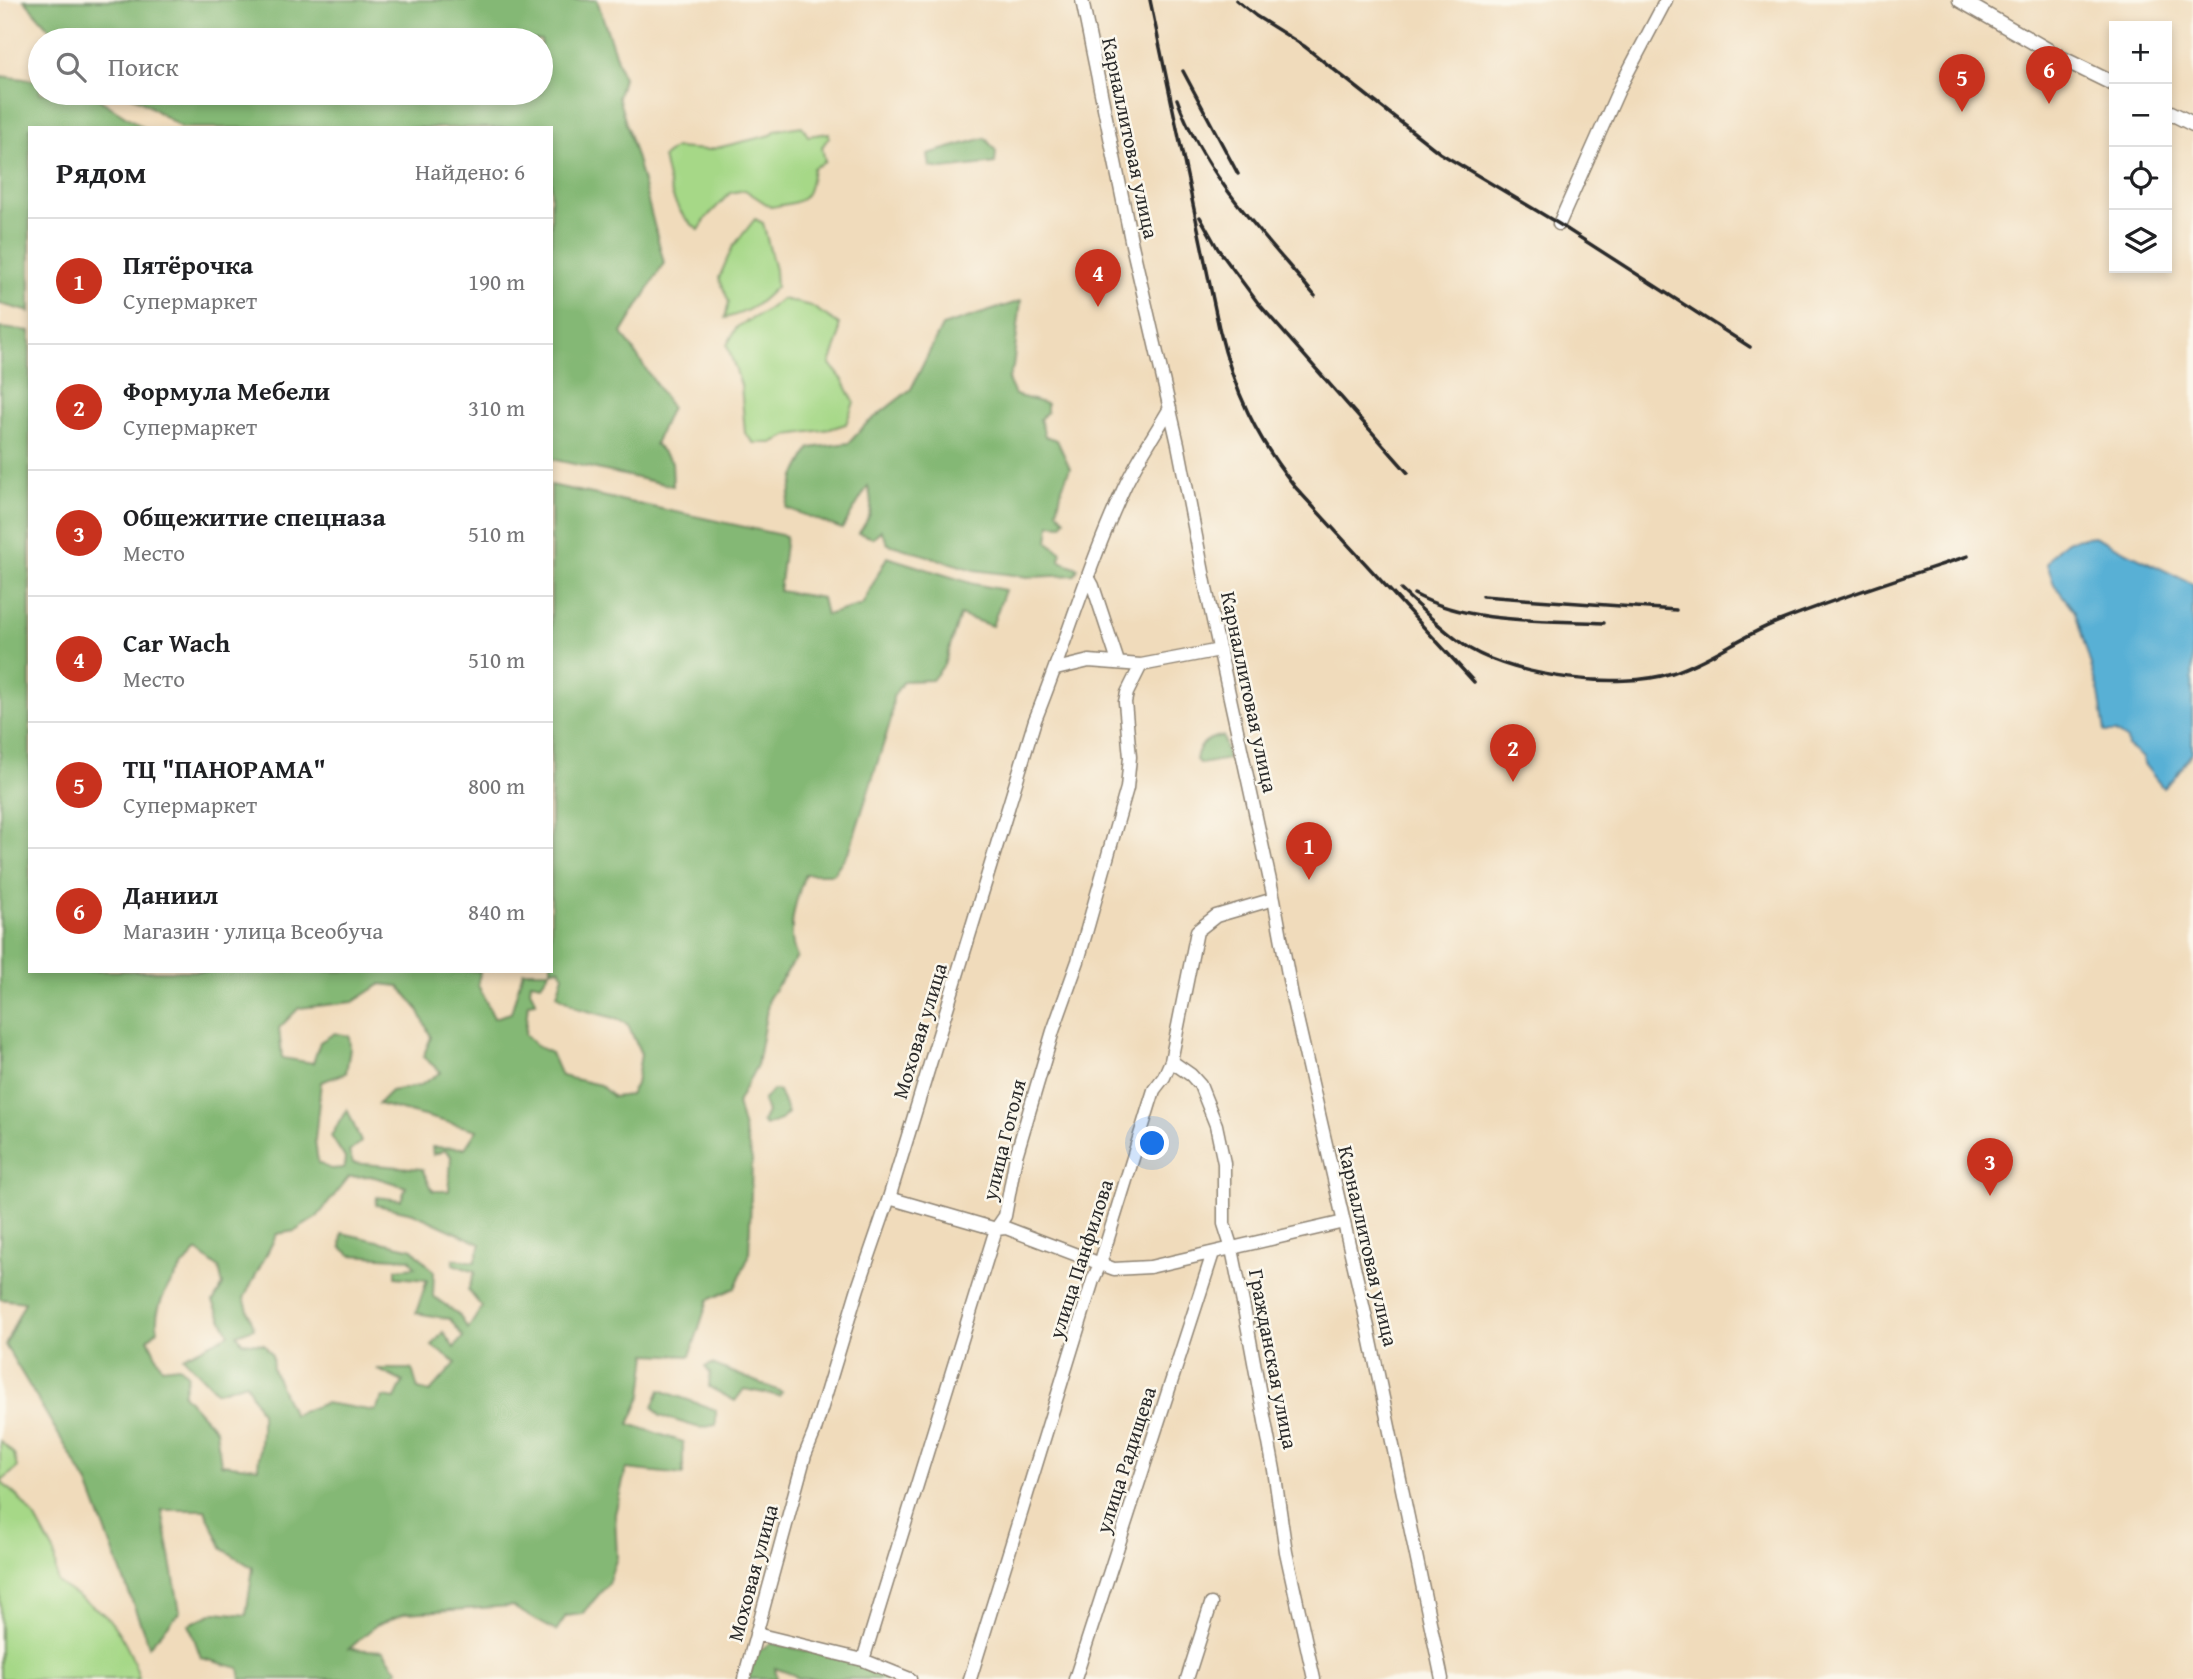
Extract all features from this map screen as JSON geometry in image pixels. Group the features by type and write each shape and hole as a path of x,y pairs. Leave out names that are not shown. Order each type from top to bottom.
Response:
{"main road":[{"path":"1960,0 2112,84"},
{"path":"2172,114 2193,124"}],"street":[{"name":"Карналлитовая улица","path":"1082,0 1274,899 1302,1043 1344,1222 1442,1679"},
{"path":"1559,224 1620,87 1666,0"},
{"name":"Моховая улица","path":"744,1679 805,1455 889,1198 1035,720 1125,487 1170,408"},
{"path":"1088,577 1118,662"},
{"path":"1056,669 1089,661 1118,662 1126,666 1141,665 1220,650"},
{"name":"улица Гоголя","path":"863,1660 996,1229 1005,1216 1016,1156 1053,1031 1078,961 1127,788 1130,757 1125,702 1141,665"},
{"name":"улица Панфилова","path":"970,1679 1154,1090 1171,1061 1197,931 1216,916 1274,899"},
{"name":"Гражданская улица","path":"1171,1061 1200,1085 1216,1125 1224,1163 1224,1224 1232,1249 1274,1470 1286,1552 1314,1679"},
{"path":"889,1198 996,1229 1006,1228 1114,1269 1150,1267 1344,1222"},
{"name":"улица Радищева","path":"1075,1679 1213,1253"},
{"path":"1187,1679 1211,1604"},
{"path":"756,1634 863,1660 910,1679"}],"green space":[{"path":"24,0 597,0 623,78 618,97 664,263 622,333 671,407 655,444 672,462 673,486 553,459 553,126 179,126 148,105 553,105 553,28 48,28"},
{"path":"0,76 28,80 28,105 108,105 141,126 28,126 28,311 0,304"},
{"path":"802,126 808,136 829,133 822,147 825,162 813,168 809,188 803,198 771,207 745,190 730,193 707,217 699,230 683,215 673,198 663,157 675,148 708,150 771,135 776,130"},
{"path":"985,138 996,151 995,163 942,169 930,167 928,154"},
{"path":"755,219 763,223 775,270 776,287 753,307 725,318 729,302 719,278 732,248"},
{"path":"782,299 811,306 839,324 839,338 830,364 843,380 854,402 846,424 789,435 772,443 754,443 745,433 741,385 727,345 737,327"},
{"path":"1021,301 1013,367 1008,380 1015,395 1047,404 1047,412 1040,419 1045,436 1057,440 1070,468 1057,511 1065,519 1062,525 1050,524 1048,542 1061,552 1060,561 1078,568 1075,575 1029,577 974,570 888,544 881,530 873,538 859,533 871,511 868,486 842,529 786,508 795,476 810,448 849,443 865,425 911,389 942,326"},
{"path":"0,328 28,331 28,973 480,973 478,985 494,1018 511,1013 522,973 549,973 541,984 531,982 530,990 536,1002 528,1003 525,1034 536,1046 551,1053 561,1076 600,1085 613,1097 630,1095 636,1084 641,1054 628,1025 618,1019 580,1009 557,995 563,975 559,968 553,969 553,485 786,536 779,591 822,598 826,615 862,605 887,557 974,584 1005,590 992,626 960,615 944,665 932,680 903,681 893,697 891,720 850,849 833,874 805,874 795,905 792,927 797,957 769,998 757,1065 737,1103 752,1160 749,1256 735,1288 708,1300 690,1356 647,1354 642,1395 629,1424 683,1442 683,1475 626,1469 615,1514 617,1557 608,1584 582,1614 566,1616 556,1631 511,1606 406,1613 376,1625 349,1649 383,1651 398,1671 384,1679 241,1679 239,1668 201,1658 189,1624 216,1612 246,1615 253,1568 223,1549 205,1510 162,1510 180,1612 149,1646 88,1484 5,1345 25,1302 0,1299","holes":["381,984 399,986 418,1009 431,1037 423,1057 441,1072 419,1086 391,1091 378,1104 477,1130 465,1148 432,1147 433,1155 445,1150 451,1156 449,1191 433,1191 422,1169 353,1163 349,1152 361,1142 347,1109 331,1136 345,1158 344,1168 331,1169 318,1163 315,1140 321,1082 346,1073 349,1036 335,1033 320,1042 313,1063 282,1058 279,1028 299,1008 353,1002","371,1176 406,1187 401,1200 377,1197 376,1205 413,1213 481,1244 475,1262 454,1259 453,1264 475,1272 468,1290 482,1307 468,1329 459,1315 433,1296 434,1272 413,1249 342,1233 341,1247 351,1255 410,1259 415,1267 396,1269 396,1277 427,1280 416,1313 450,1319 463,1337 454,1348 443,1332 432,1346 456,1363 430,1392 418,1389 412,1369 377,1369 403,1382 395,1399 383,1397 375,1411 325,1403 293,1415 273,1370 272,1355 264,1344 242,1342 237,1334 254,1328 244,1298 277,1234 295,1231 317,1217 349,1177","197,1251 219,1268 223,1285 213,1302 229,1334 183,1357 217,1392 246,1383 261,1413 258,1468 221,1464 216,1430 183,1394 188,1375 179,1366 162,1368 148,1339 158,1330 159,1309 168,1287"]},
{"path":"1223,736 1228,759 1201,764 1196,760 1204,742"},
{"path":"772,1090 779,1091 788,1113 781,1120 765,1126 762,1122 767,1112 763,1101"},
{"path":"712,1364 782,1392 779,1396 744,1389 735,1401 709,1387 710,1373 705,1367"},
{"path":"660,1390 716,1410 716,1425 700,1428 660,1416 653,1407"},
{"path":"0,1441 14,1454 17,1468 1,1482 36,1519 54,1552 57,1582 97,1609 114,1625 125,1643 139,1679 0,1679"},
{"path":"771,1643 856,1662 895,1679 798,1679 775,1668 777,1679 748,1679 756,1653"}],"water":[{"path":"2094,536 2193,584 2192,753 2163,788 2144,764 2143,758 2128,747 2127,740 2115,732 2105,732 2099,693 2075,612 2054,584 2047,564 2056,550 2066,542"}],"railway":[{"path":"1150,0 1219,328 1232,373 1248,413 1269,451 1296,488 1474,682"},
{"path":"1236,0 1304,46 1440,153 1559,224 1750,347"},
{"path":"1183,71 1238,174"},
{"path":"1177,99 1203,154 1219,179 1315,296"},
{"path":"1200,217 1218,249 1258,303 1408,473"},
{"path":"1401,590 1452,636 1490,659 1514,667 1569,678 1625,680 1672,673 1777,622 1968,556"},
{"path":"1414,594 1436,604 1482,616 1604,623"},
{"path":"1482,596 1676,610"}],"place":[{"name":"Даниил","path":"2049,104"},
{"name":"ТЦ \"ПАНОРАМА\"","path":"1962,112"},
{"name":"Car Wach","path":"1098,307"},
{"name":"Формула Мебели","path":"1513,782"},
{"name":"Пятёрочка","path":"1309,880"},
{"name":"Общежитие спецназа","path":"1990,1196"}]}
